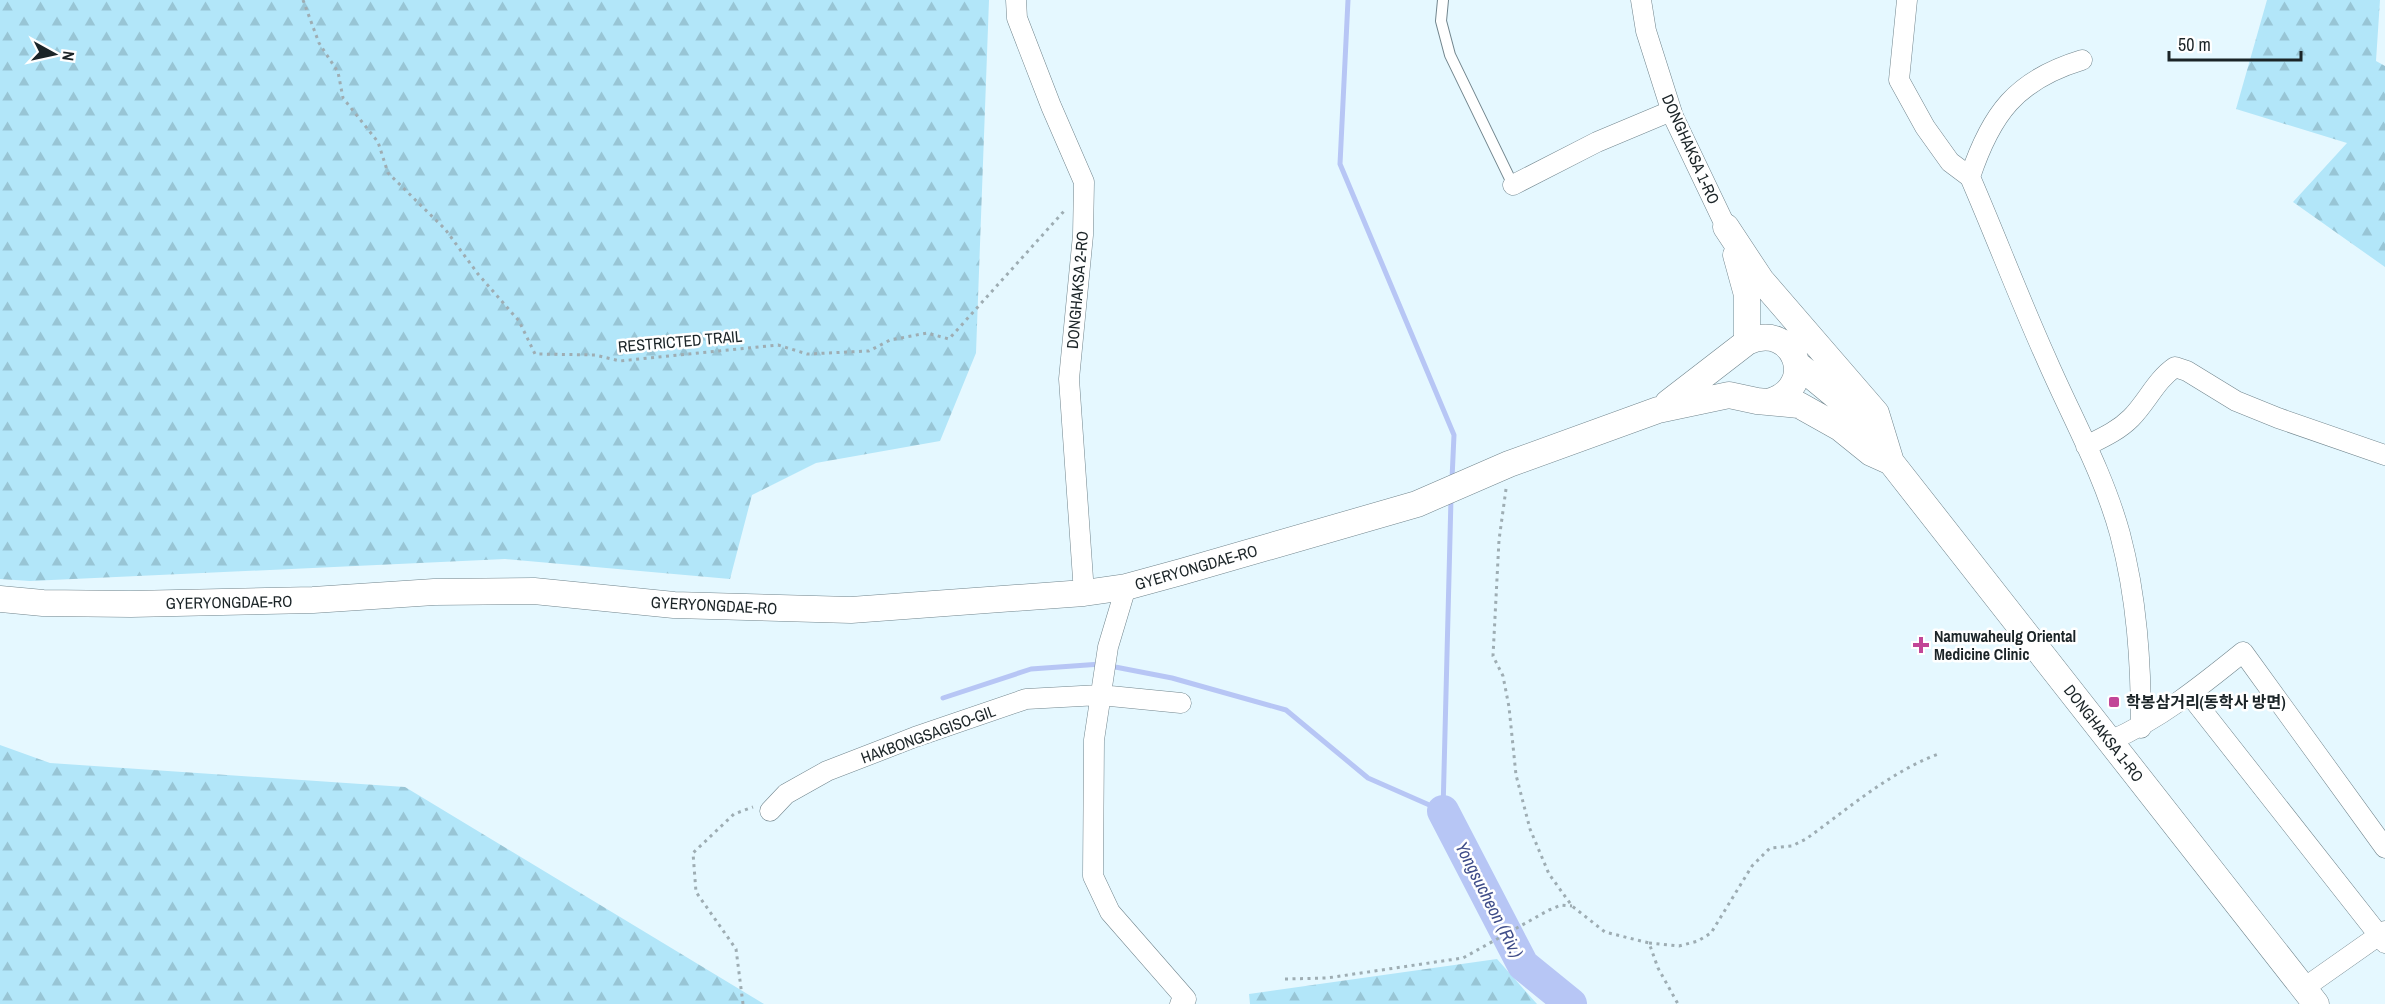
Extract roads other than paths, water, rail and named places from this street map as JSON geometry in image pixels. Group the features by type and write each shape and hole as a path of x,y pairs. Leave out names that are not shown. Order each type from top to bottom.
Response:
{"street":[{"name":"DONGHAKSA 2-RO","path":"1016,0 1017,18 1051,106 1084,182 1076,322 1069,379 1084,593"},
{"name":"DONGHAKSA 1-RO","path":"1641,0 1646,30 1671,111 1726,227"},
{"path":"1908,0 1899,80 1925,127 1950,162 1970,177 2045,357 2106,490 2120,535 2137,617 2141,669 2140,728"},
{"path":"1970,177 1992,124 2013,96 2056,68 2082,60"},
{"path":"1513,185 1597,142 1671,111"},
{"path":"1726,227 1747,295 1743,346 1734,359 1734,380 1739,390 1757,399 1778,399 1787,393 1793,384 1797,364 1793,354 1781,342 1769,313 1761,280"},
{"path":"1658,410 1729,394 1799,405 1840,428 1871,453 1888,453 1876,412 1761,280 1726,227"},
{"path":"1658,410 1756,338 1767,337 1781,342"},
{"name":"DONGHAKSA 1-RO","path":"1797,364 1853,412 1888,453 2310,996"},
{"path":"2086,446 2114,432 2131,418 2167,373 2175,368 2187,370 2247,405 2385,455"},
{"name":"GYERYONGDAE-RO","path":"0,599 43,603 131,604 313,600 434,592 534,591 674,605 851,610 1084,593 1126,587 1417,504 1498,469 1658,410"},
{"path":"1126,587 1108,647 1094,740 1093,876 1110,912 1186,999 1180,1004"},
{"path":"2110,741 2140,728 2190,695 2243,652 2385,848"},
{"name":"HAKBONGSAGISO-GIL","path":"763,809 827,771 915,737 1026,699 1102,686 1182,703"},
{"path":"2190,695 2383,936 2310,996"}],"lane":[{"path":"1443,0 1441,21 1450,56 1513,185"}],"waterway":[{"path":"1348,0 1340,164 1454,435 1452,479"},
{"path":"1110,666 1172,678 1286,710 1368,778 1443,811 1451,498"},
{"path":"943,698 1031,669 1101,664"},
{"name":"Yongsucheon (Riv.)","path":"1443,811 1523,965 1571,1004"}],"place":[{"name":"Namuwaheulg Oriental Medicine Clinic","path":"1921,645"},
{"name":"학봉삼거리(동학사 방면)","path":"2114,702"}]}
